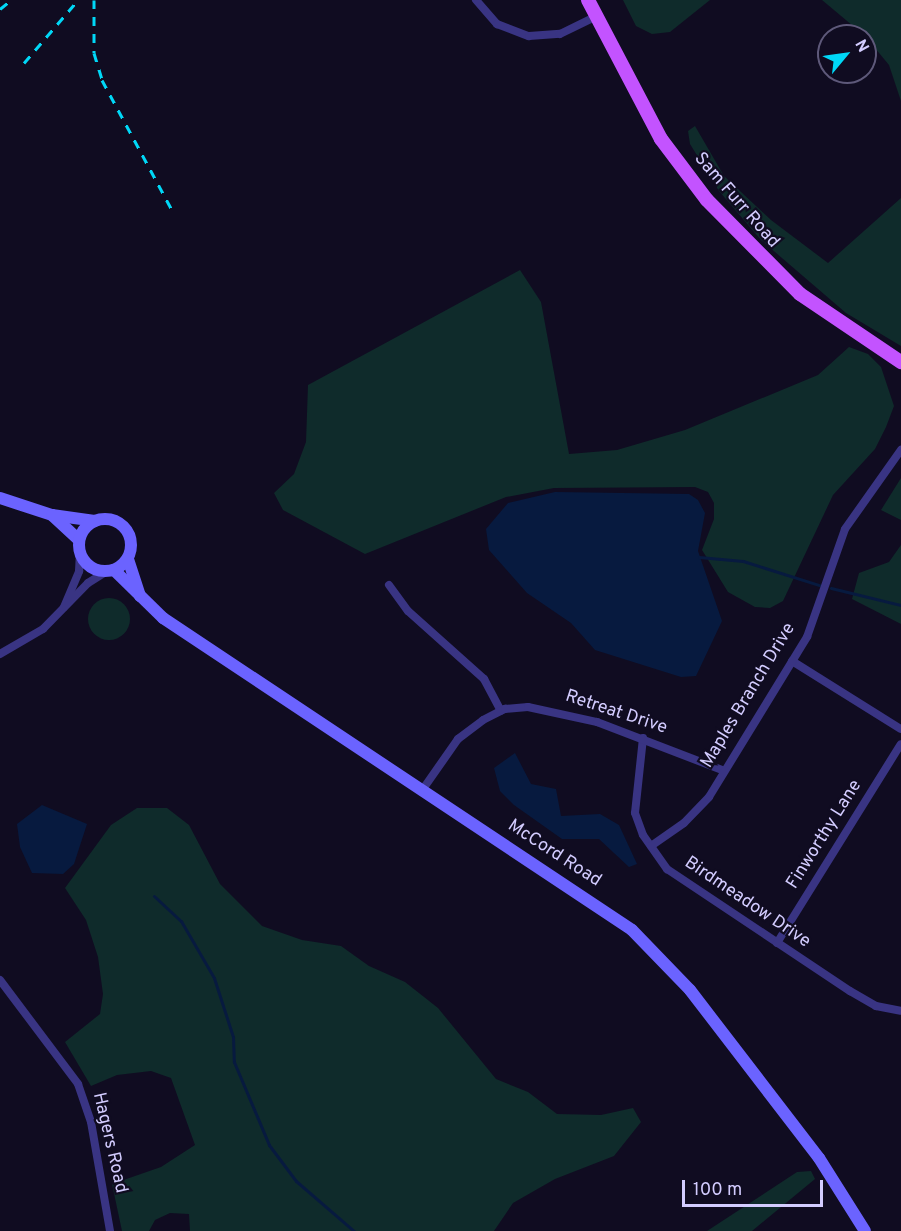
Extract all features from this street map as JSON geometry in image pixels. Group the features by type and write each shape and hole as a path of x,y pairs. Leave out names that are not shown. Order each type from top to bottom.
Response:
{"main road":[{"name":"Sam Furr Road","path":"588,0 599,15 661,139 713,207 800,294 901,362"},
{"path":"599,15 600,0"}],"street":[{"path":"476,0 497,24 529,36 560,34 599,15"},
{"name":"Maples Branch Drive","path":"651,846 696,812 792,661 807,636 845,530 901,450"},
{"name":"McCord Road","path":"0,498 52,515 95,521 110,519 123,526 132,543 128,560 140,596"},
{"name":"McCord Road","path":"52,515 79,545 87,564 110,570 171,624 585,896 654,950 690,990 819,1158 865,1231"},
{"path":"64,607 80,571 79,545 95,521"},
{"path":"0,654 35,635 64,607 110,570 128,560"},
{"path":"389,585 408,611 484,679 501,711 458,739 423,789"},
{"path":"792,661 901,729"},
{"name":"Retreat Drive","path":"501,711 555,709 643,738 722,770"},
{"name":"Birdmeadow Drive","path":"643,738 635,813 651,846 667,869 777,944 876,1006 901,1011"},
{"name":"Finworthy Lane","path":"777,944 901,744"},
{"name":"Hagers Road","path":"0,980 78,1084 91,1122 110,1231"}],"green space":[{"path":"623,0 710,0 670,32 652,34 636,26"},
{"path":"822,0 901,0 901,101 889,65 877,50 877,24 851,24"},
{"path":"695,126 724,176 771,220 828,263 901,198 901,346 846,313 761,240 719,191 690,144 688,131"},
{"path":"520,270 541,302 569,454 617,450 685,430 818,375 849,347 868,354 881,367 894,406 886,427 875,449 833,495 783,601 770,608 755,607 728,592 702,550 714,519 714,503 708,492 695,487 554,488 506,497 365,554 283,510 274,493 294,474 306,442 308,385"},
{"path":"901,478 901,520 881,510"},
{"path":"901,545 901,624 852,599 859,573 889,562"},
{"path":"109,598 124,604 130,619 124,634 109,640 94,634 88,619 94,604"},
{"path":"137,808 167,808 189,825 220,884 262,926 302,940 341,946 369,966 405,982 438,1008 496,1079 528,1092 557,1114 601,1115 633,1108 641,1122 614,1156 555,1179 513,1203 494,1231 190,1231 189,1214 170,1213 155,1220 149,1231 122,1231 112,1184 161,1167 195,1145 171,1078 151,1071 117,1075 91,1086 65,1042 100,1014 103,994 98,957 86,920 65,888 111,825"},
{"path":"811,1171 815,1179 752,1231 707,1231 797,1172"}],"water":[{"path":"555,492 689,494 698,500 705,513 698,551 722,621 696,676 681,677 595,650 571,623 527,593 489,550 486,529 508,503"},
{"path":"515,753 531,784 556,789 561,816 600,814 619,825 637,864 629,867 599,839 562,839 514,805 500,791 494,768"},
{"path":"42,805 87,824 74,864 63,874 32,873 20,847 17,824"}],"waterway":[{"path":"699,557 743,561 819,585"},
{"path":"831,588 901,605"},
{"path":"154,896 181,921 214,978 233,1037 234,1062 269,1145 296,1181 354,1231"}],"railway":[{"path":"0,9 11,0"},
{"path":"24,63 78,0"},
{"path":"94,0 94,53 102,80 172,210"}]}
